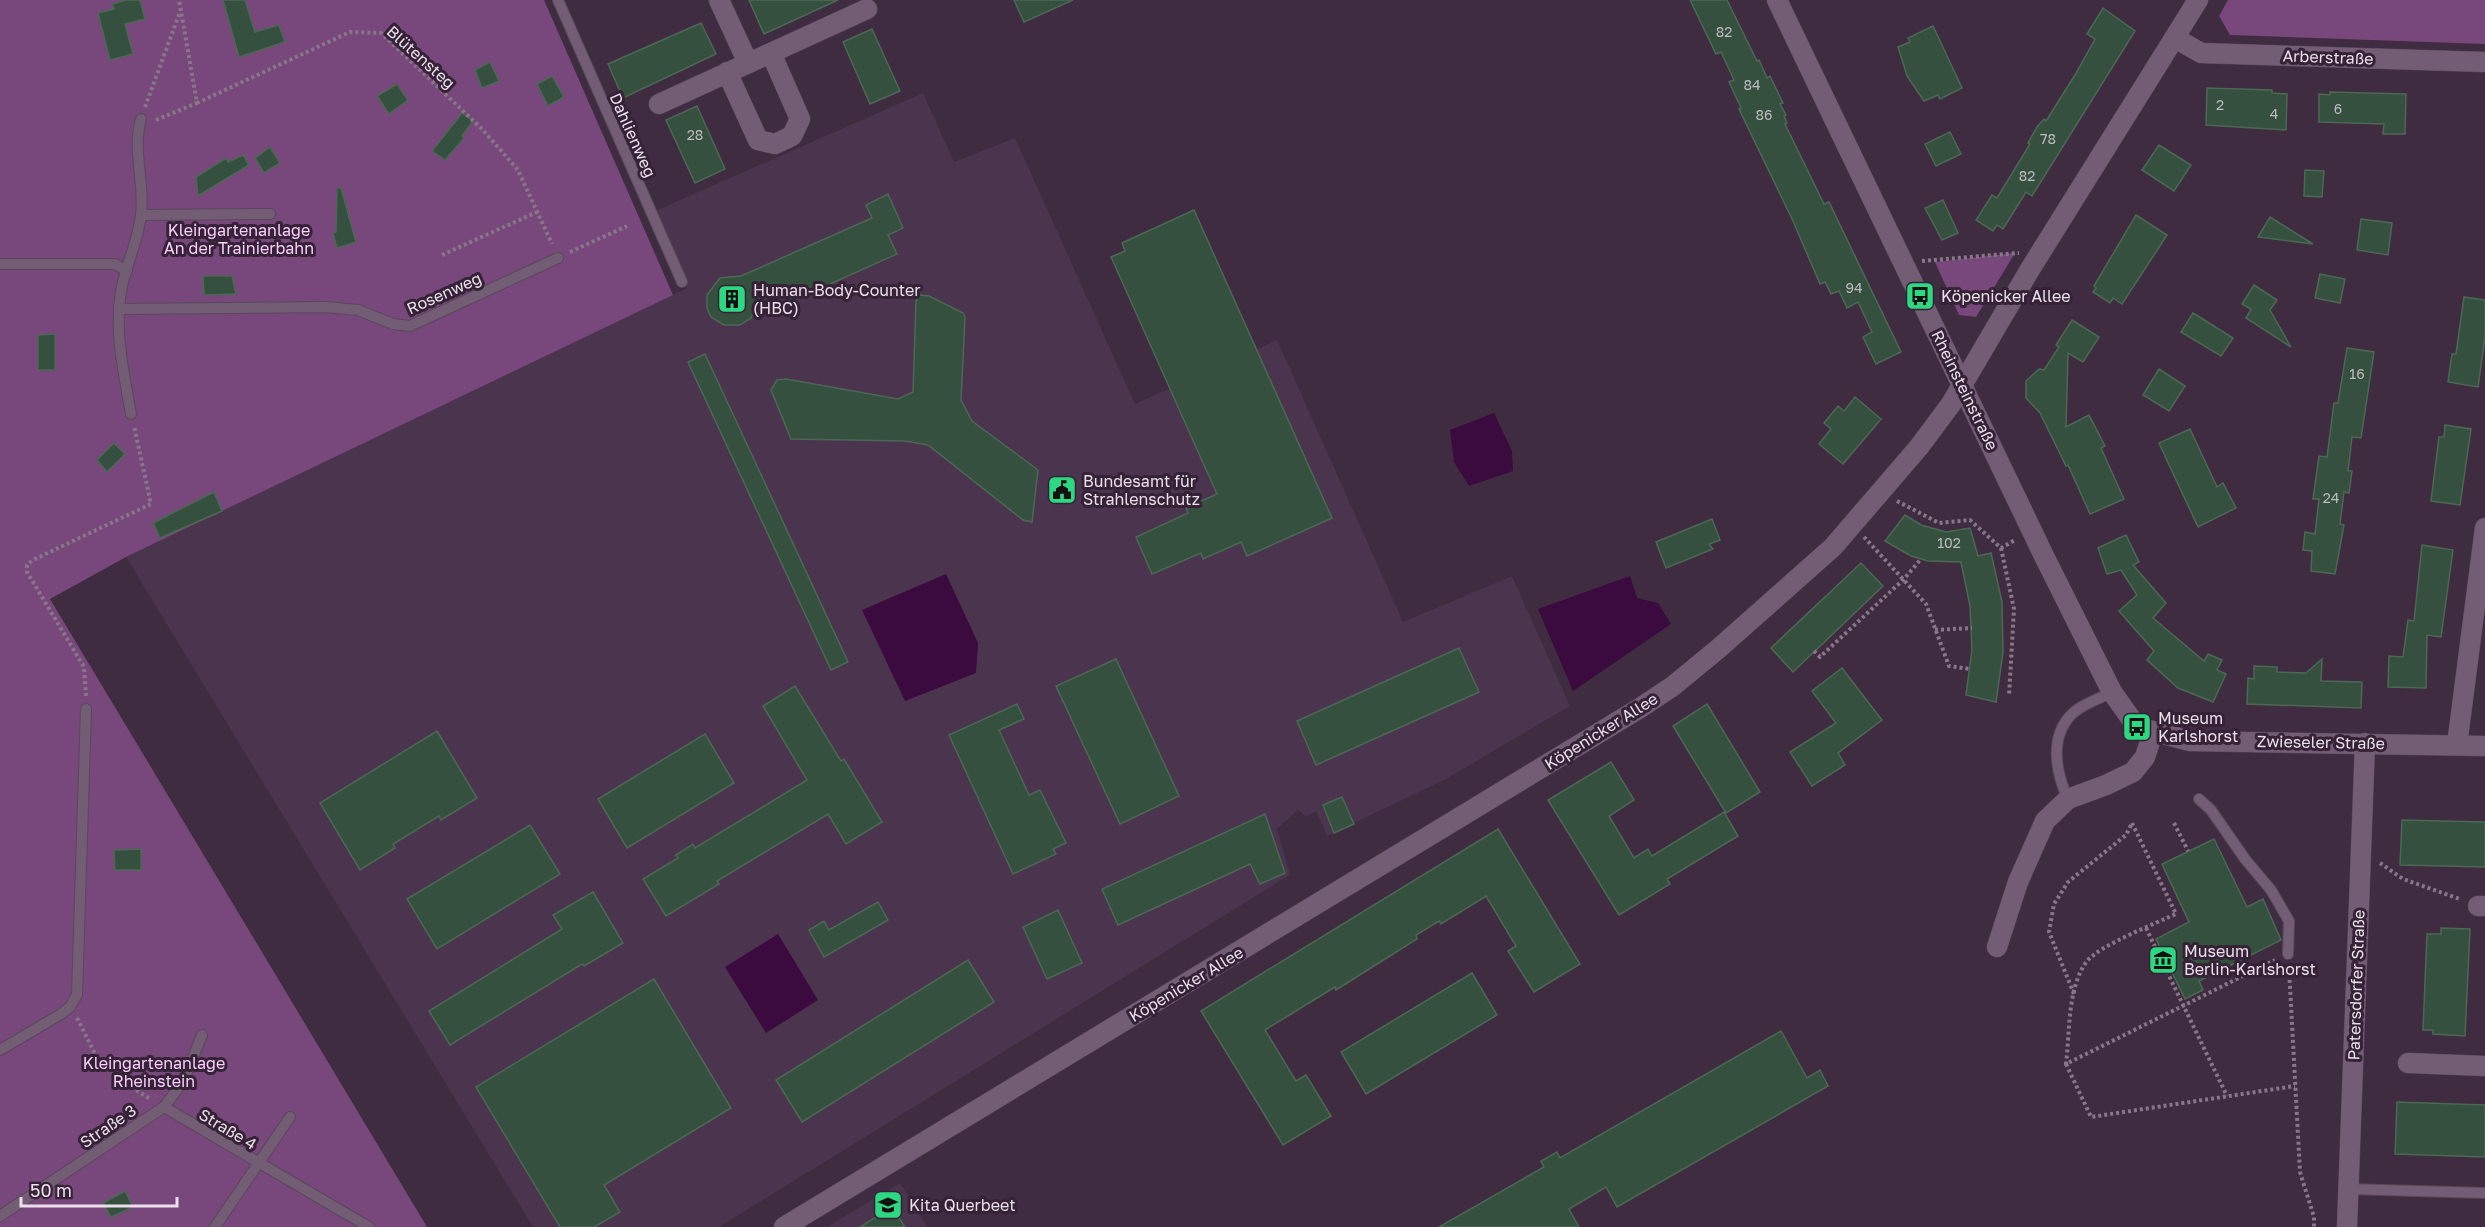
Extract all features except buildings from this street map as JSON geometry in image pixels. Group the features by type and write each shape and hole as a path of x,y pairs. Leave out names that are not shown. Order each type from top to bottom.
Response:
{"street":[{"path":"719,0 748,63"},
{"name":"Rheinsteinstraße","path":"1777,0 2032,532 2112,692 2137,727 2153,732"},
{"name":"Köpenicker Allee","path":"784,1227 1640,708 1719,649 1853,526 1940,420 2198,0"},
{"path":"659,104 867,9"},
{"name":"Arberstraße","path":"2175,38 2201,53 2485,62"},
{"path":"727,72 758,140 775,144 792,136 800,119 771,53"},
{"path":"2457,745 2485,528"},
{"path":"1997,947 2018,882 2045,821 2068,799 2133,772 2145,757 2153,732"},
{"name":"Zwieseler Straße","path":"2153,732 2190,741 2485,746"},
{"name":"Patersdorfer Straße","path":"2347,1227 2365,743"},
{"path":"2408,1063 2485,1066"}],"lane":[{"name":"Dahlienweg","path":"558,0 682,282"},
{"path":"131,414 123,365 119,309 141,214 137,142 141,119"},
{"path":"141,214 270,214"},
{"name":"Rosenweg","path":"119,309 326,307 358,310 393,324 410,326 558,258"},
{"path":"0,264 115,264 127,271"},
{"path":"2068,799 2060,782 2057,754 2058,732 2072,713 2112,692"},
{"path":"0,1050 70,1007 77,995 86,709"},
{"path":"2199,799 2211,810 2245,859 2271,890 2289,921 2288,954"},
{"name":"Straße 3","path":"0,1216 164,1107 183,1082 202,1035"},
{"name":"Straße 4","path":"164,1107 369,1227"},
{"path":"215,1227 290,1117"},
{"path":"2348,1189 2485,1193"}],"path":[{"path":"179,0 197,103"},
{"path":"141,119 180,12"},
{"name":"Blütensteg","path":"141,119 155,121 350,32 381,33 481,128 518,170 558,258"},
{"path":"442,255 537,212"},
{"path":"558,258 627,226"},
{"path":"1904,262 2017,252 2035,262"},
{"path":"86,709 84,668 27,572 27,565 33,560 151,504 131,414"},
{"path":"1884,490 1896,501 1939,523 1970,520 2001,548 2014,609 2009,696"},
{"path":"1853,526 1926,604 1949,666 1970,669"},
{"path":"2001,548 2032,532"},
{"path":"1814,651 1820,657 1903,580 1921,559"},
{"path":"1935,630 1972,628"},
{"path":"2174,822 2188,851"},
{"path":"2074,995 2049,932 2054,904 2068,882 2126,836 2132,823 2176,914 2088,959 2079,975 2074,995 2066,1064 2091,1117 2295,1086"},
{"path":"2374,861 2403,879 2481,906"},
{"path":"2146,928 2227,1096"},
{"path":"2066,1064 2288,954 2300,1172 2314,1217 2314,1227"},
{"path":"70,1007 99,1062 123,1081 164,1107"}],"shaded area":[{"path":"923,93 954,162 1015,138 1135,404 1277,340 1403,622 1512,576 1570,706 1444,780 1327,836 1316,811 1306,817 1298,810 1277,829 1290,875 719,1227 533,1227 126,557 687,288 653,212"},
{"path":"1494,413 1512,451 1513,471 1469,486 1454,462 1450,430"},
{"path":"946,574 978,643 976,673 905,701 862,610"},
{"path":"1630,576 1637,598 1658,603 1671,624 1573,691 1538,609"},
{"path":"778,934 818,1000 766,1033 725,967"},
{"name":"Kita Querbeet","path":"900,1183 927,1227 827,1227"}],"green space":[{"name":"Kleingartenanlage An der Trainierbahn","path":"0,0 544,0 673,295 126,557 50,599 427,1227 0,1227"},
{"path":"2228,0 2485,0 2485,44 2230,35 2219,16"},
{"path":"2015,253 1976,317 1959,315 1935,262"}],"place":[{"name":"Köpenicker Allee","path":"1920,296"},
{"name":"Human-Body-Counter (HBC)","path":"732,299"},
{"name":"Bundesamt für Strahlenschutz","path":"1062,490"},
{"name":"Museum Karlshorst","path":"2137,727"},
{"name":"Museum Berlin-Karlshorst","path":"2163,960"},
{"name":"Kita Querbeet","path":"888,1205"}],"park label":[{"name":"Kleingartenanlage Rheinstein","path":"154,1072"}]}
